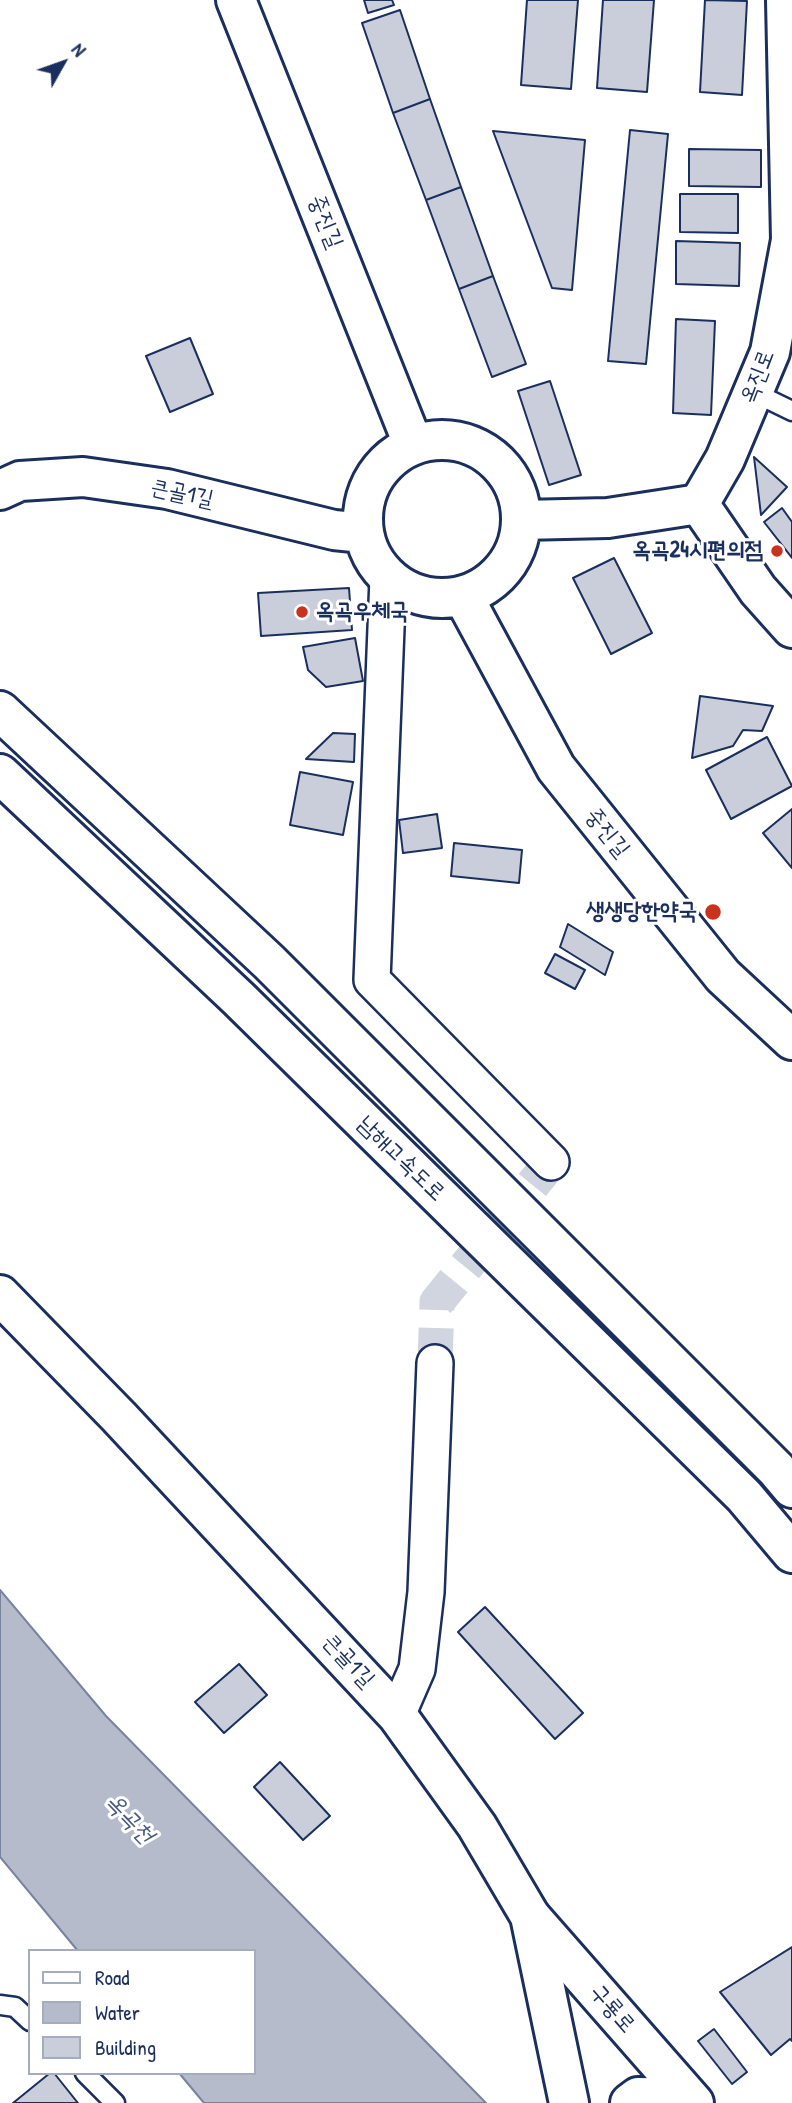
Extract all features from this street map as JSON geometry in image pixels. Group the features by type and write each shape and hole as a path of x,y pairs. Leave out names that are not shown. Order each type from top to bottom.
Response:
{"main road":[{"name":"중진길","path":"236,0 413,444"},
{"name":"옥진로","path":"698,504 726,459 770,352 791,240 786,0"},
{"path":"435,440 457,441 487,454 510,478 518,498 522,520 518,541 510,560 498,576 481,589 463,596 436,599 410,592 388,578 372,557 363,533 363,506 372,480 389,459 413,444 435,440"},
{"name":"큰골1길","path":"0,490 20,481 83,477 167,489 334,530 363,533"},
{"path":"522,520 608,518 698,504 758,590 792,628"},
{"name":"중진길","path":"463,596 556,768 723,976 792,1040"},
{"name":"남해고속도로","path":"0,711 269,962 792,1488"},
{"name":"남해고속도로","path":"0,774 248,1009 724,1476 792,1553"},
{"name":"큰골1길","path":"0,1295 128,1427 397,1715 477,1826 530,1916 569,2103"},
{"name":"구룡로","path":"530,1916 691,2100"},
{"path":"630,2103 638,2097 691,2100"}],"street":[{"path":"388,578 372,981 551,1162"},
{"path":"397,1715 417,1669 425,1605 435,1363"}],"lane":[{"path":"753,392 792,411"},
{"path":"0,2005 15,2007 28,2019"},
{"path":"87,2075 115,2103"}],"water":[{"name":"옥곡천","path":"0,1590 106,1716 486,2103 204,2103 181,2075 256,2075 256,1949 76,1949 0,1857"}],"building":[{"path":"364,0 392,0 394,5 368,13"},
{"path":"527,0 578,0 571,89 521,85"},
{"path":"603,0 654,0 647,92 597,88"},
{"path":"705,0 747,1 742,95 700,92"},
{"path":"400,10 430,99 393,113 362,23"},
{"path":"430,99 461,187 426,200 393,113"},
{"path":"630,130 668,134 646,364 608,361"},
{"path":"493,131 585,140 572,290 552,288"},
{"path":"689,149 761,150 761,187 689,186"},
{"path":"461,187 493,276 459,289 426,200"},
{"path":"680,194 738,194 738,233 680,232"},
{"path":"676,241 740,243 739,286 676,284"},
{"path":"493,276 526,364 492,377 459,289"},
{"path":"676,319 715,321 711,415 673,413"},
{"path":"190,338 213,394 170,412 146,356"},
{"path":"550,381 581,475 549,485 518,391"},
{"path":"754,457 787,487 761,515"},
{"path":"782,508 792,522 792,558 764,522"},
{"path":"614,558 652,633 611,654 573,578"},
{"path":"349,588 352,630 261,636 258,593"},
{"path":"355,638 363,681 326,687 308,670 303,647"},
{"path":"700,696 773,706 762,731 743,730 733,746 692,758"},
{"path":"333,733 355,734 354,762 306,759"},
{"path":"767,737 792,786 731,819 706,770"},
{"path":"300,772 353,782 343,835 290,825"},
{"path":"792,809 792,868 763,833"},
{"path":"437,814 442,848 403,853 399,820"},
{"path":"454,843 522,850 519,883 451,876"},
{"path":"568,924 613,952 605,975 560,947"},
{"path":"555,954 585,970 575,989 545,973"},
{"path":"485,1607 583,1713 555,1739 458,1632"},
{"path":"239,1664 267,1695 224,1733 195,1702"},
{"path":"280,1762 330,1816 303,1840 254,1787"},
{"path":"792,1947 792,2041 790,2039 771,2055 720,1992"},
{"path":"714,2029 747,2072 732,2084 698,2041"},
{"path":"48,2075 56,2075 78,2103 13,2103"}],"tunnel":[{"path":"435,1363 437,1302 551,1162"}],"place":[{"name":"옥곡24시편의점","path":"777,551"},
{"name":"옥곡우체국","path":"302,612"},
{"name":"생생당한약국","path":"713,912"}]}
